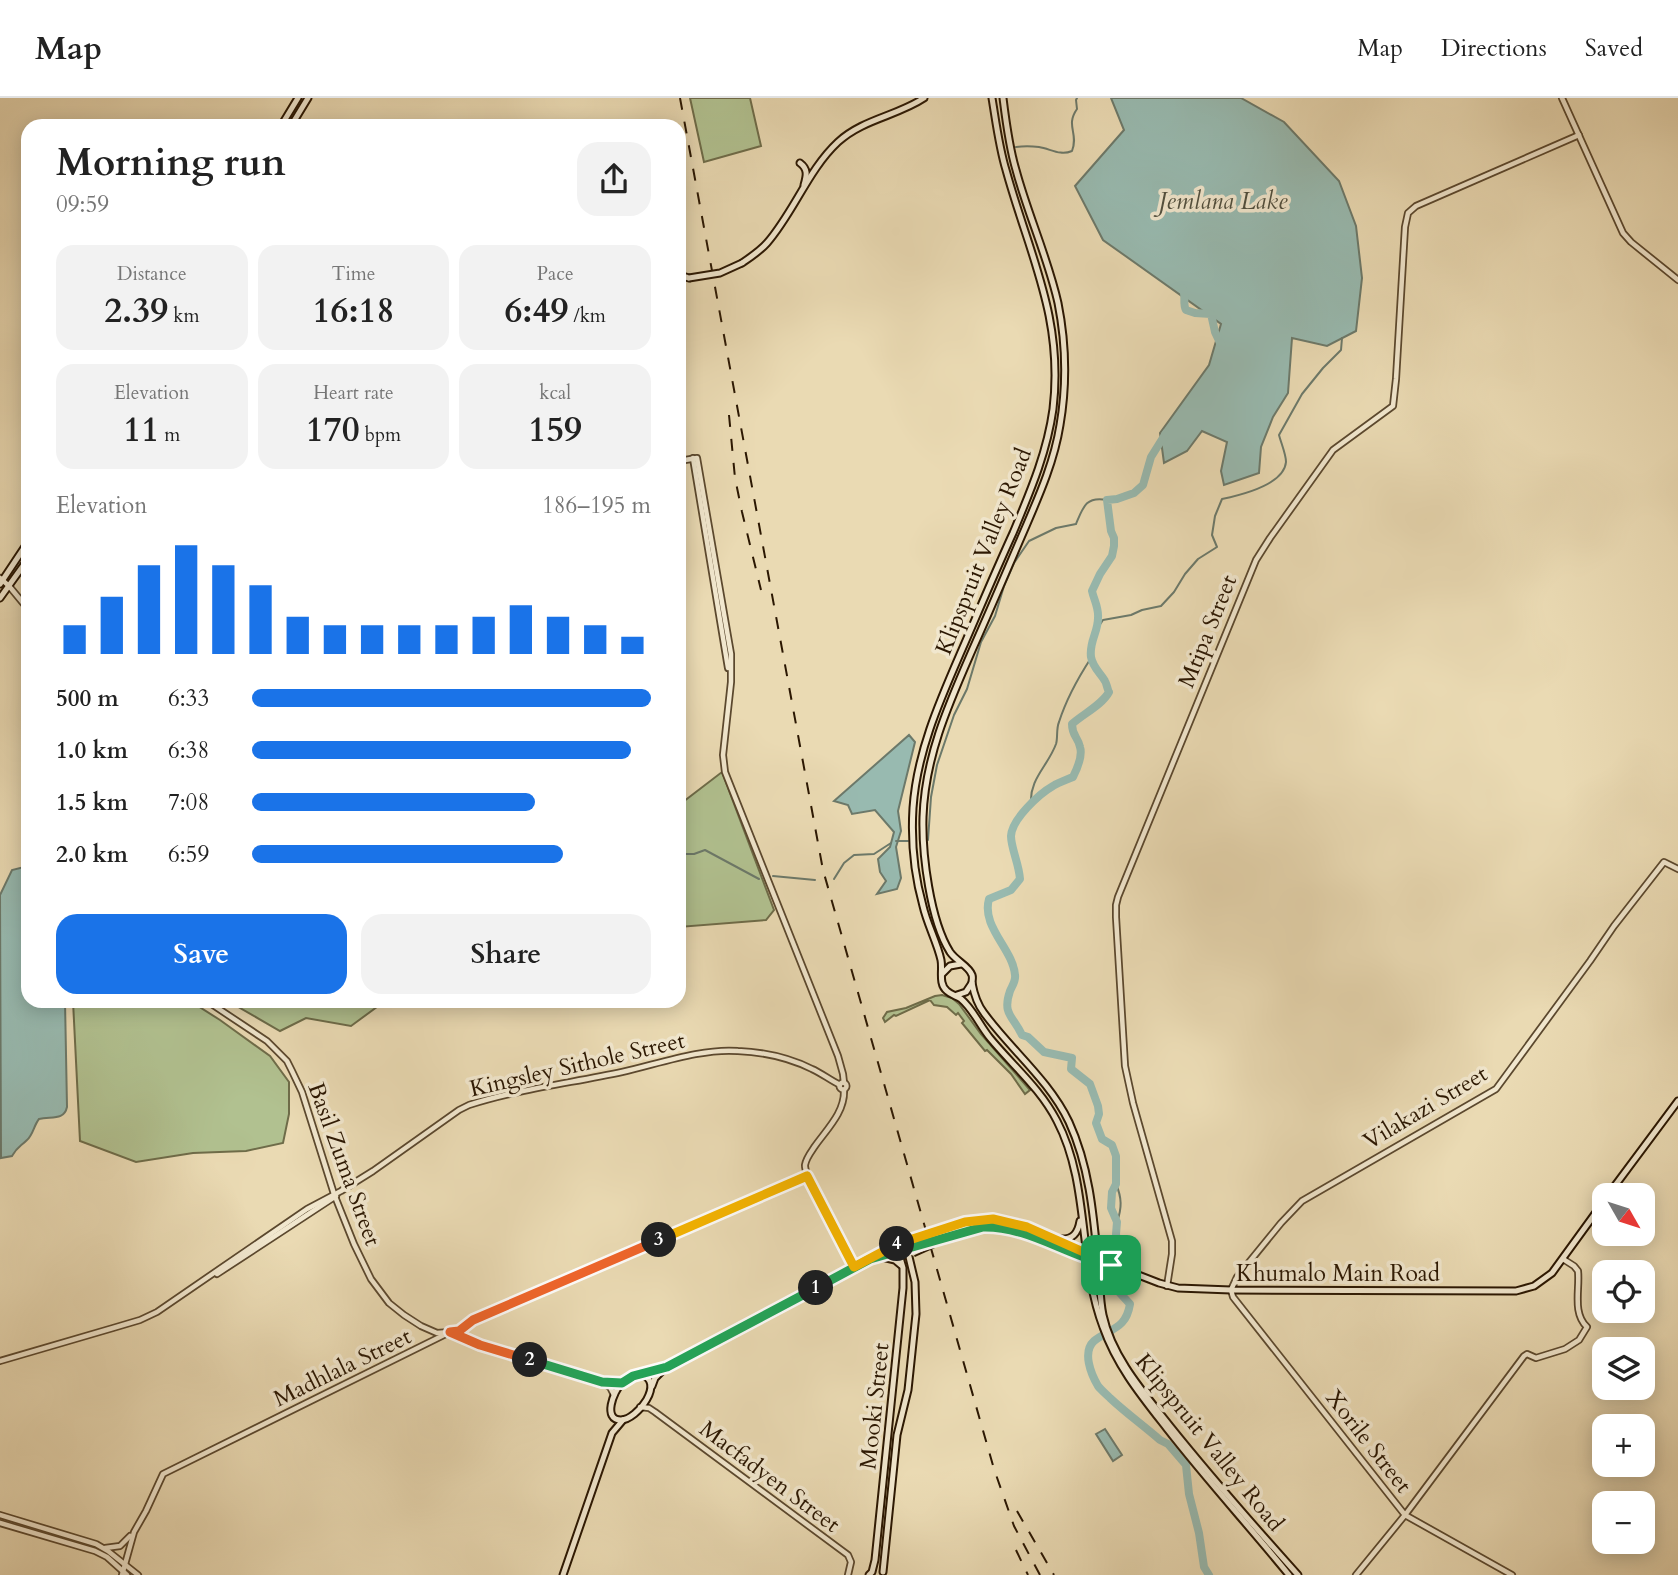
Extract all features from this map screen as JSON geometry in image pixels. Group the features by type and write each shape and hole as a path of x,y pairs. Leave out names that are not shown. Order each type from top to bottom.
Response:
{"main road":[{"path":"285,119 298,98"},
{"path":"295,119 308,98"},
{"path":"686,278 720,273 742,263 767,242 827,154 849,133 924,98"},
{"name":"Klipspruit Valley Road","path":"942,974 940,959 922,905 914,858 913,809 920,759 936,711 1033,485 1046,443 1054,391 1055,352 1049,308 1005,169 992,98"},
{"name":"Klipspruit Valley Road","path":"961,964 948,950 931,898 923,844 927,781 933,748 946,710 1043,487 1060,428 1064,391 1064,350 1058,301 1016,170 1007,132 1003,98"},
{"path":"800,163 806,172 802,191"},
{"path":"1,581 21,552"},
{"path":"0,598 21,569"},
{"path":"961,964 967,967 971,972 972,983 969,990 955,995 949,993 944,988 942,974 950,965 961,964"},
{"name":"Klipspruit Valley Road","path":"972,983 975,998 982,1011 1045,1085 1067,1118 1081,1153 1092,1201 1104,1325"},
{"name":"Klipspruit Valley Road","path":"955,995 1037,1088 1059,1124 1069,1151 1080,1205 1096,1307 1122,1370 1210,1483 1289,1575"},
{"path":"1617,1183 1678,1101"},
{"path":"1053,1238 1068,1239 1078,1231 1080,1205"},
{"name":"Khumalo Main Road","path":"1087,1255 1178,1288 1516,1290 1534,1286 1552,1272 1592,1218"},
{"path":"870,1259 881,1256 907,1240 973,1220 993,1219 1018,1223 1087,1255"},
{"path":"564,1575 612,1433 611,1406 614,1395 622,1383 633,1376 667,1367 854,1267 898,1247 910,1252 983,1227 1019,1232 1075,1254 1087,1255"},
{"name":"Mooki Street","path":"885,1574 897,1436 908,1390 916,1314 917,1292 907,1240"},
{"path":"1097,1246 1108,1263 1099,1276"},
{"name":"Mooki Street","path":"870,1572 899,1336 903,1268 898,1247"},
{"path":"1075,1254 1085,1267 1096,1307"},
{"path":"881,1256 895,1260 903,1268"},
{"name":"Klipspruit Valley Road","path":"1115,1351 1142,1390 1207,1472 1298,1575"},
{"path":"612,1433 623,1420 640,1408 649,1395 655,1378 667,1367"},
{"path":"640,1374 650,1379 652,1386"},
{"path":"612,1413 617,1420 623,1420"},
{"path":"870,1572 885,1574"}],"street":[{"path":"1562,98 1626,238 1678,280"},
{"name":"Mtipa Street","path":"1167,1286 1172,1241 1133,1103 1124,1058 1116,917 1118,897 1255,560 1333,450 1393,406 1408,214 1416,206 1579,135"},
{"path":"686,460 695,458 730,647 731,669 723,755 725,772 844,1074 844,1099 840,1110 805,1166 807,1176 854,1267"},
{"path":"1,581 21,601"},
{"name":"Vilakazi Street","path":"1231,1290 1237,1277 1280,1223 1302,1201 1496,1089 1614,926 1664,862 1678,869"},
{"name":"Basil Zuma Street","path":"218,1008 259,1034 286,1061 302,1092 335,1195 364,1267 375,1287 385,1299 421,1326 437,1333 450,1332"},
{"name":"Kingsley Sithole Street","path":"0,1361 141,1320 157,1312 281,1227 373,1171 465,1106 700,1054 729,1050 784,1059 811,1069 842,1086"},
{"name":"Madhlala Street","path":"134,1532 163,1475 450,1332 459,1331 473,1320 807,1176"},
{"path":"1356,1575 1405,1515 1524,1356 1527,1354 1536,1358 1564,1349 1581,1338 1587,1327 1579,1314 1578,1271 1563,1259"},
{"name":"Xorile Street","path":"1231,1290 1233,1297 1405,1515 1512,1575"},
{"path":"450,1332 480,1345 602,1382 622,1383"},
{"path":"602,1382 610,1387 614,1395"},
{"path":"649,1395 649,1403 655,1412"},
{"name":"Macfadyen Street","path":"640,1408 649,1408 655,1412 848,1555 851,1562 848,1575"},
{"path":"0,1515 89,1541 104,1548 138,1575"},
{"path":"2,1525 95,1550 107,1557 124,1574"},
{"path":"104,1548 120,1546 134,1532"},
{"path":"124,1574 134,1532"}],"green space":[{"path":"690,98 750,98 761,146 704,162"},
{"path":"722,772 774,910 766,920 686,926 686,800"},
{"path":"942,995 959,1004 981,1034 1030,1090 1025,1094 1011,1074 985,1051 962,1023 964,1021 958,1013 956,1015 947,1007 934,1005 930,1000 894,1015 885,1022 883,1018 887,1012"},
{"path":"73,1008 201,1008 270,1056 289,1082 289,1114 283,1143 246,1151 193,1153 136,1162 80,1141"},
{"path":"240,1008 375,1008 351,1026 306,1018 280,1031"}],"water":[{"name":"Jemlana Lake","path":"1111,98 1241,98 1284,122 1339,181 1356,226 1362,278 1356,331 1327,346 1292,338 1288,393 1273,417 1261,447 1259,473 1224,485 1221,471 1227,442 1202,431 1187,451 1164,463 1160,433 1209,365 1221,324 1103,240 1075,186 1124,130"},
{"path":"909,735 915,742 898,811 901,831 896,847 901,878 897,889 877,894 886,881 880,872 878,859 890,847 894,832 875,810 852,814 848,805 834,801"},
{"path":"21,868 21,1008 65,1008 67,1107 60,1116 39,1119 29,1138 12,1156 1,1158 0,895 12,870"},
{"path":"1105,1429 1122,1455 1113,1461 1096,1434"}],"waterway":[{"path":"1016,147 1039,147 1063,153 1072,151 1072,120 1077,109 1077,98"},
{"path":"1182,288 1186,310 1211,314 1222,347"},
{"path":"1097,629 1103,620 1161,606 1198,559 1217,547 1212,535 1215,516 1222,499 1260,488 1278,477 1286,462 1279,435 1302,394 1341,350 1342,338"},
{"path":"1166,433 1151,457 1143,485 1134,493 1107,500 1114,546 1112,556 1092,591 1098,623 1091,657 1109,692 1072,724 1081,751 1073,777 1041,795 1016,822 1011,836 1020,879 1011,890 989,899 988,909 993,928 1013,965 1015,975 1007,1005 1010,1014 1022,1035 1044,1052 1072,1058 1071,1069 1090,1084 1098,1106 1096,1123 1102,1139 1112,1145 1116,1156 1116,1184 1112,1192 1111,1208 1117,1222 1118,1291 1130,1304 1121,1323 1090,1346 1090,1369 1098,1386 1122,1409 1168,1444 1186,1465 1204,1567 1209,1575"},
{"path":"928,840 931,797 937,765 954,715 967,689 981,642 995,616 1014,563 1029,541 1056,528 1076,524 1083,508 1090,501 1107,500"},
{"path":"1031,804 1033,787 1056,744 1058,725 1065,706 1091,658"},
{"path":"896,841 908,841"},
{"path":"834,879 844,863 854,855 874,854 891,843"},
{"path":"686,854 705,850 759,879"},
{"path":"773,876 815,880"},
{"path":"1116,1184 1121,1203 1117,1222"}],"railway":[{"path":"680,98 684,119"},
{"path":"686,130 823,870 994,1469 1014,1526 1040,1575"},
{"path":"729,415 735,478 761,590"},
{"path":"1017,1511 1054,1575"},
{"path":"1016,1550 1028,1575"}],"route":[{"path":"807,1176 854,1267 905,1240 983,1219 1018,1223 1097,1258 1097,1246 1111,1265 1009,1229 983,1227 870,1259 667,1367 633,1376 622,1383 602,1382 480,1345 450,1332 459,1331 473,1320 807,1176"}]}
